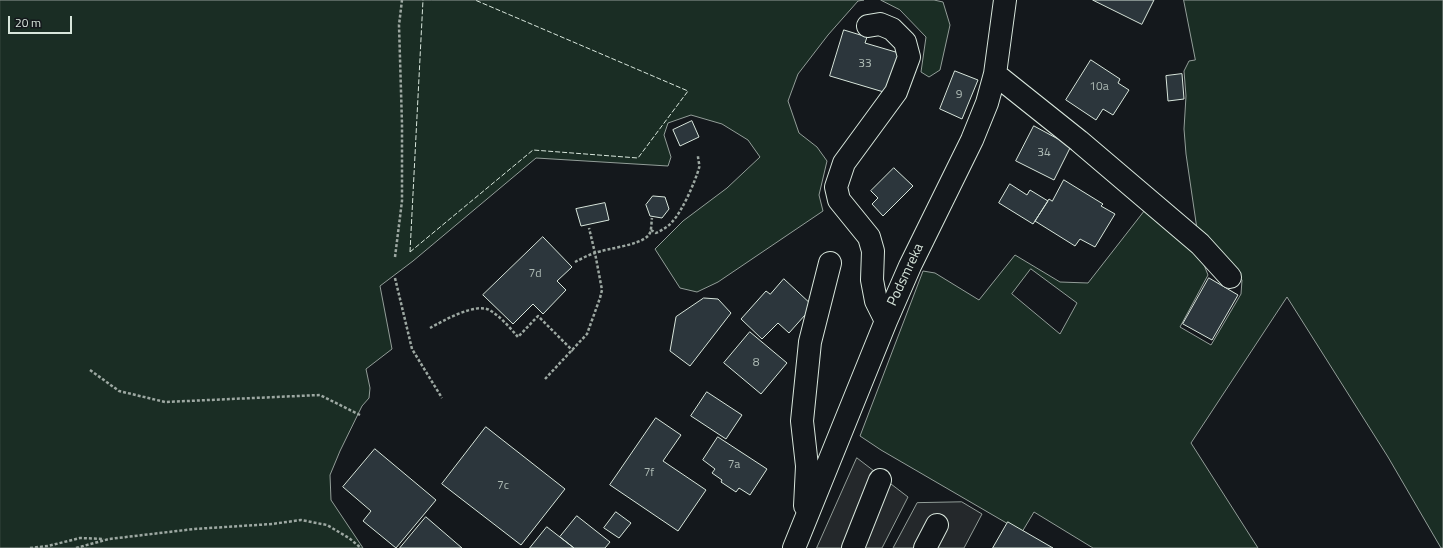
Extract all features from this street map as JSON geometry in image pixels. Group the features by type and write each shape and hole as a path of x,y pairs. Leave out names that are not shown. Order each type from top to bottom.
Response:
{"street":[{"name":"Podsmreka","path":"794,548 886,321 910,266 972,140 987,103 995,74 1005,0"},
{"path":"868,26 880,24 892,29 905,42 909,57 896,92 844,163 836,187 839,200 869,237 873,251 872,280 876,301 886,321"},
{"path":"995,74 1079,141 1200,244 1230,277"},
{"path":"804,523 807,466 802,421 810,342 830,263"},
{"path":"853,548 880,480"},
{"path":"925,548 937,525"}],"path":[{"path":"395,258 402,201 402,124 398,25 402,0"},
{"path":"651,230 656,233 662,230 672,223 678,215 700,167 698,156"},
{"path":"575,262 595,253 639,241 648,236 651,230 652,218"},
{"path":"545,379 588,334 600,298 602,290 589,228"},
{"path":"395,278 412,349 442,398"},
{"path":"430,328 449,318 482,308 490,310 518,337 538,316 573,351"},
{"path":"90,370 119,391 165,402 320,395 360,415"},
{"path":"76,548 109,539 194,529 272,524 301,520 327,525 349,538 361,548"},
{"path":"30,548 48,546 80,538 109,539"}],"green space":[{"path":"0,0 864,0 858,1 828,35 798,74 788,101 799,133 817,147 827,161 819,195 823,211 718,282 697,292 680,288 655,249 683,221 727,188 760,157 748,140 722,124 691,115 668,123 664,135 671,157 668,166 536,158 413,261 380,286 392,349 366,369 370,388 369,398 362,406 330,475 331,500 363,548 0,548"},
{"path":"881,0 934,0 943,2 950,25 940,70 929,77 921,72 926,37 900,10"},
{"path":"1184,0 1443,0 1443,548 1441,548 1388,457 1287,297 1191,443 1258,548 1093,548 1034,512 1022,532 881,450 860,436 923,271 935,273 979,300 1015,255 1060,282 1088,283 1148,206 1199,252 1208,275 1180,327 1211,345 1241,294 1242,280 1233,269 1198,236 1186,154 1184,129 1186,96 1184,71 1189,61 1195,60","holes":["1031,269 1077,303 1060,334 1012,294"]}],"shaded area":[{"path":"857,458 908,497 882,548 817,548"},
{"path":"962,502 982,514 964,548 893,548 917,503"}],"building":[{"path":"1093,0 1154,0 1142,24"},
{"path":"844,30 867,37 865,43 899,53 887,93 830,76"},
{"path":"1091,60 1120,79 1118,83 1129,90 1113,115 1103,109 1096,120 1066,100"},
{"path":"955,71 978,80 962,119 940,109"},
{"path":"1182,74 1184,99 1168,101 1166,76"},
{"path":"692,121 699,137 680,146 673,130"},
{"path":"1034,126 1071,146 1054,180 1016,161"},
{"path":"894,168 913,186 883,216 872,204 878,198 871,191"},
{"path":"1064,180 1103,204 1101,206 1115,214 1095,247 1080,239 1075,246 1035,221 1049,199 1052,201"},
{"path":"1010,184 1027,195 1030,190 1048,201 1033,224 999,203"},
{"path":"653,196 665,197 669,209 662,218 650,216 646,205"},
{"path":"605,203 609,220 581,226 576,209"},
{"path":"543,237 572,267 557,281 566,290 543,314 533,304 513,324 483,295"},
{"path":"1209,278 1238,295 1212,340 1183,324"},
{"path":"784,279 813,306 789,333 778,323 762,339 741,319 766,291 770,294"},
{"path":"704,298 718,299 731,313 690,366 670,351 676,317"},
{"path":"750,332 787,363 761,394 724,363"},
{"path":"707,392 742,415 726,439 691,416"},
{"path":"656,418 681,435 663,461 706,490 678,531 610,485"},
{"path":"486,427 565,489 521,545 442,484"},
{"path":"718,437 767,469 750,495 739,488 736,492 721,482 722,480 712,473 715,469 703,460"},
{"path":"375,449 436,500 396,548 363,521 371,511 343,487"},
{"path":"616,512 631,523 619,538 604,528"},
{"path":"577,516 610,542 605,548 574,548 560,537"},
{"path":"426,517 462,548 400,548"},
{"path":"1008,522 1053,548 993,548"},
{"path":"547,527 574,548 530,548"}],"fence":[{"path":"410,252 423,0"},
{"path":"410,252 533,150 638,158 688,91 475,0"}]}
